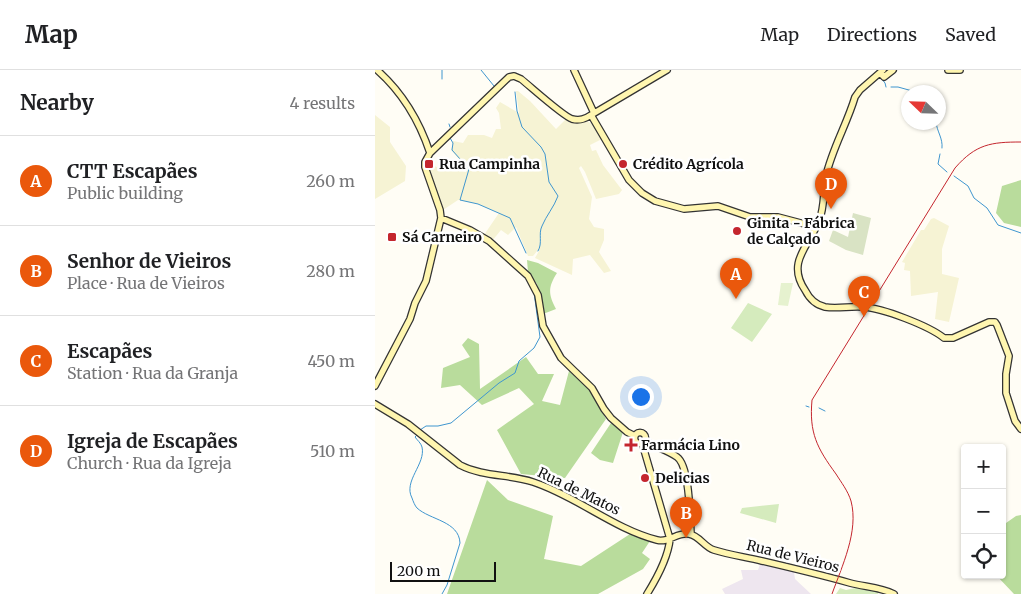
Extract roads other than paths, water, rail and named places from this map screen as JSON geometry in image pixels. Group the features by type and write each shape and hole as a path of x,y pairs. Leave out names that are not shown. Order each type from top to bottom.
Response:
{"street":[{"path":"377,70 409,105 430,153"},
{"path":"574,70 593,114 633,185 655,201 684,209 718,206 750,217 778,217 815,227"},
{"path":"375,386 410,319 415,303 426,281 441,218 425,167 430,153 505,80 514,76 521,79 569,118 584,119 667,70"},
{"path":"948,70 960,70"},
{"path":"891,71 883,77 879,73 855,97 832,155 826,177 819,221 800,256 797,276 802,287 817,304 827,307 864,307 886,312 945,338 953,338 989,322 995,322 1009,356 1006,374 1007,393 1015,421 1021,429"},
{"path":"441,218 470,230 489,241 528,276 538,295 543,326 561,358 592,388 611,418 627,432 635,436 636,441 643,442 679,458 689,495 691,534 680,534 670,539"},
{"name":"Rua de Matos","path":"375,404 408,424 460,465 468,469 479,473 534,482 626,528 657,540 670,539"},
{"path":"643,442 670,539 667,554 656,581 647,594"},
{"name":"Rua de Vieiros","path":"691,534 713,550 853,584 882,589 894,594"}],"waterway":[{"path":"442,70 442,79"},
{"path":"481,70 494,86"},
{"path":"881,78 886,87"},
{"path":"891,87 901,88"},
{"path":"515,92 517,111 522,127 545,154 549,182 558,196 541,229 538,251"},
{"path":"937,130 942,141 942,148"},
{"path":"450,138 453,143 452,150 469,169 460,200 478,204 510,218 526,253"},
{"path":"940,154 938,164 947,172"},
{"path":"954,176 968,186 974,198 987,208 998,225 1021,233"},
{"path":"420,430 426,426 451,423 499,383 515,373 519,361 534,348 540,337 534,292"},
{"path":"819,408 825,411"},
{"path":"417,435 415,437 421,446 422,453 421,460 410,485 413,501 416,507 423,512 455,530 460,543 447,585 442,594"}],"railway":[{"path":"832,594 845,560 851,536 853,512 848,494 816,440 812,422 812,400 955,168 977,149 992,144 1021,142"}],"place":[{"name":"Rua Campinha","path":"429,164"},
{"name":"Crédito Agrícola","path":"623,164"},
{"name":"Igreja de Escapães","path":"831,209"},
{"name":"Ginita - Fábrica de Calçado","path":"737,231"},
{"name":"Sá Carneiro","path":"392,237"},
{"name":"CTT Escapães","path":"736,299"},
{"name":"Escapães","path":"864,317"},
{"name":"Farmácia Lino","path":"631,445"},
{"name":"Delicias","path":"645,478"},
{"name":"Senhor de Vieiros","path":"686,538"}]}
